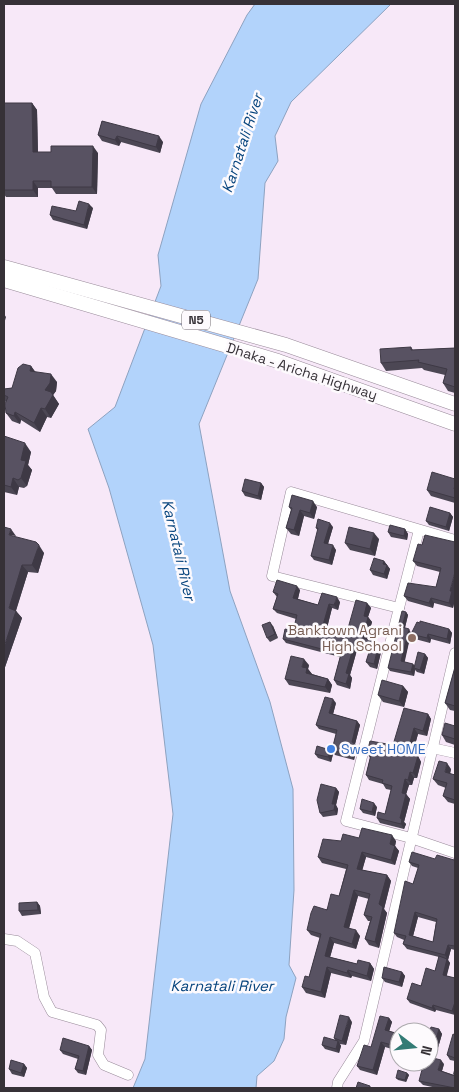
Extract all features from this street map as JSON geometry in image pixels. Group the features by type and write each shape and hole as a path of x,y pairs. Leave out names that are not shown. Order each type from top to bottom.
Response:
{"highway":[{"name":"Dhaka - Aricha Highway","path":"4,267 286,345 455,404"},
{"name":"Dhaka - Aricha Highway","path":"4,280 102,311 278,361 455,424"}],"street":[{"path":"399,608 272,576 291,492 455,540"},
{"path":"419,530 346,821 411,838 455,853"},
{"path":"337,1088 338,1082 364,1041 455,653"},
{"path":"432,748 455,753"},
{"path":"4,940 16,941 35,953 44,997 52,1012 98,1024 101,1030 98,1056 104,1065 128,1075"}],"water":[{"name":"Karnatali River","path":"255,4 391,4 291,102 275,136 278,161 265,183 258,279 199,424 230,591 270,702 293,789 294,890 289,965 296,978 286,1017 284,1039 274,1061 257,1076 256,1088 133,1088 145,1059 173,814 153,645 109,488 88,429 115,407 161,286 158,255 201,104 247,15"}],"building":[{"path":"4,103 32,103 33,152 51,152 51,146 93,146 92,187 51,187 51,181 33,181 33,190 4,190"},
{"path":"102,121 159,136 156,147 117,136 115,140 98,135"},
{"path":"79,201 89,204 84,225 50,215 52,206 76,211"},
{"path":"411,347 411,350 455,348 455,387 443,383 447,369 418,362 419,360 381,363 380,349"},
{"path":"23,364 31,366 30,371 51,374 50,383 45,390 53,395 45,409 41,408 34,423 15,412 14,416 6,413 5,404 8,397 4,395 4,389 12,388 18,368"},
{"path":"4,436 25,443 21,460 26,461 21,478 18,480 13,478 11,487 4,485"},
{"path":"432,472 455,479 455,498 427,490"},
{"path":"245,479 261,483 258,496 242,491"},
{"path":"292,495 313,501 310,513 300,510 294,530 286,528 292,508 289,507"},
{"path":"430,507 450,513 446,527 426,521"},
{"path":"318,519 330,523 324,543 333,545 329,560 311,556 318,528 316,528"},
{"path":"390,525 405,529 404,536 388,532"},
{"path":"4,527 11,529 9,535 36,542 39,545 32,565 22,565 9,608 16,611 4,647"},
{"path":"349,527 374,533 370,549 345,543"},
{"path":"425,535 455,542 455,572 449,603 431,598 429,603 404,596 408,583 436,587 441,568 413,561 418,544 422,545"},
{"path":"374,558 384,561 383,564 387,565 384,574 370,570"},
{"path":"277,580 297,586 293,598 318,605 322,593 337,597 334,605 329,604 323,625 326,626 324,633 345,639 356,600 367,603 364,616 368,617 363,638 379,643 374,664 366,662 370,649 354,645 346,673 349,674 346,684 334,680 341,654 283,639 285,629 293,631 297,615 273,609 278,594 273,592"},
{"path":"402,611 406,612 402,627 409,629 401,661 413,664 411,672 388,668"},
{"path":"420,621 449,629 447,639 428,634 427,638 411,634 417,622 420,623"},
{"path":"270,622 275,634 267,638 262,625"},
{"path":"418,652 425,654 420,670 414,668"},
{"path":"291,656 304,659 302,667 307,668 306,673 328,679 325,687 285,679"},
{"path":"455,667 455,706 445,703"},
{"path":"382,680 403,686 399,701 378,695"},
{"path":"325,697 333,699 329,713 357,721 351,756 332,750 337,730 316,725"},
{"path":"404,708 428,714 423,731 414,728 407,754 418,756 413,773 410,772 408,780 405,779 402,793 406,794 400,818 402,819 401,824 377,818 378,812 385,814 392,786 382,783 383,780 366,775 371,755 367,753 370,741 393,745"},
{"path":"445,723 455,726 455,739 442,735"},
{"path":"317,746 330,750 328,757 315,754"},
{"path":"439,761 447,763 445,772 455,775 455,800 443,796 447,783 433,779"},
{"path":"321,784 336,788 332,804 335,804 334,810 320,813 317,800"},
{"path":"362,799 374,803 372,812 360,809"},
{"path":"362,828 392,835 390,844 395,846 391,860 362,852 357,869 387,875 379,904 383,907 375,942 365,939 372,917 364,915 370,894 354,890 344,927 356,930 352,944 330,937 325,956 357,964 358,960 370,963 367,976 348,970 347,973 327,967 321,992 302,987 305,976 309,977 321,934 307,930 311,913 314,906 327,910 331,894 339,896 348,865 318,857 323,839 341,841 343,834 359,838"},
{"path":"412,852 435,859 437,855 454,860 455,856 455,946 448,945 445,955 403,944 406,936 394,933 405,881 413,884 419,865 409,862","holes":["415,912 437,919 433,942 409,935"]},
{"path":"37,902 38,910 19,911 19,903"},
{"path":"439,956 447,959 443,975 455,978 455,1002 452,1011 433,1005 432,1008 407,999 412,983 421,986 426,968 435,971"},
{"path":"384,967 402,972 399,982 382,978"},
{"path":"340,1015 349,1017 342,1041 334,1038"},
{"path":"380,1016 389,1018 385,1030 389,1031 389,1044 381,1042 373,1070 357,1066 364,1045 371,1047"},
{"path":"453,1034 455,1035 455,1058 447,1055"},
{"path":"324,1037 338,1041 336,1049 322,1045"},
{"path":"63,1038 89,1046 83,1071 75,1069 79,1056 60,1050"},
{"path":"11,1060 24,1064 21,1073 9,1069"},
{"path":"439,1070 455,1076 455,1088 419,1081 421,1072 439,1072"},
{"path":"398,1072 407,1073 405,1080 396,1078"},
{"path":"358,1082 370,1086 370,1088 356,1088"}],"place":[{"name":"Banktown Agrani High School","path":"412,638"},
{"name":"Sweet HOME","path":"331,749"}]}
